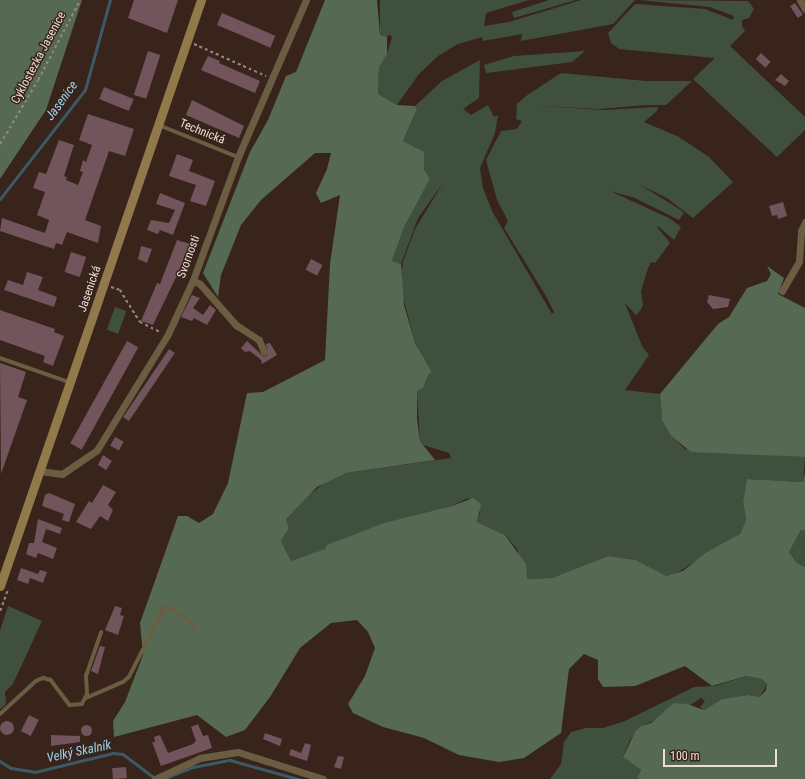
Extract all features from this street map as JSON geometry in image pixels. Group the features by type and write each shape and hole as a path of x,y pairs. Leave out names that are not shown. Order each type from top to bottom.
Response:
{"street":[{"name":"Jasenická","path":"0,586 201,0"},
{"name":"Svornosti","path":"40,471 62,474 97,450 167,336 193,280 238,157 306,0"},
{"path":"800,0 805,9"},
{"path":"782,291 799,261 801,231 805,222"},
{"path":"193,280 200,284 236,325 259,340 264,352"},
{"path":"157,778 200,758 238,752 323,779"}],"lane":[{"name":"Technická","path":"158,125 238,157"},
{"path":"0,358 70,382"},
{"path":"0,714 36,681 43,678 51,680 70,705 82,704 86,698 127,679 164,608 173,609 195,627"},
{"path":"86,698 86,676 101,633"}],"path":[{"name":"Cyklostezka Jasenice","path":"0,144 38,80 80,0"},
{"path":"194,44 268,77"},
{"path":"112,287 120,290 140,322 167,336"}],"green space":[{"path":"0,0 82,0 46,110 0,179"},
{"path":"325,0 377,0 380,35 387,37 387,54 379,68 378,94 397,105 415,106 417,109 403,141 424,152 424,169 430,179 404,227 392,261 401,264 404,305 415,343 432,372 429,374 423,388 417,391 417,419 420,441 435,460 346,473 317,487 286,519 289,528 281,541 291,561 325,549 327,545 384,523 449,507 473,498 481,504 477,522 505,535 526,564 527,579 552,578 608,556 636,560 666,576 683,571 707,552 740,534 746,520 743,501 747,479 803,482 805,472 805,531 801,530 789,552 797,563 805,567 805,779 637,778 641,770 623,757 635,732 641,726 651,723 674,703 687,704 704,710 722,699 748,695 760,697 766,690 767,684 762,679 746,676 712,686 685,666 635,686 603,687 598,679 598,660 584,654 569,669 561,733 524,758 499,762 459,755 424,738 383,727 353,713 348,704 365,676 375,648 368,632 357,620 331,623 300,648 270,697 245,730 226,737 197,715 114,737 113,721 125,702 143,655 140,623 178,516 187,516 199,523 213,514 228,483 247,393 263,392 325,360 330,264 340,195 321,203 316,193 327,169 331,153 315,153 261,200 241,225 221,275 218,297 203,273 250,152 268,120 286,76 296,72"},
{"path":"380,0 529,0 486,13 484,26 509,22 581,0 635,0 613,24 521,41 522,34 483,41 482,37 458,44 438,56 419,74 397,105 378,94 379,68 387,54 392,37 390,35 384,38 380,36"},
{"path":"549,0 576,0 514,18 512,12"},
{"path":"639,0 748,1 754,9 749,18 742,20 742,26 745,31 730,46 805,117 805,130 777,157 693,79 715,58 619,49 611,43 608,33 635,4 705,9 733,20 734,16 710,7"},
{"path":"585,51 572,62 486,73 484,65 514,56"},
{"path":"480,60 479,98 463,109 471,115 488,105 494,117 498,115 495,133 480,168 483,188 492,211 552,314 554,312 546,296 504,228 508,221 497,200 486,160 501,131 517,129 522,121 516,119 517,104 526,96 561,73 646,81 692,81 666,105 599,109 527,105 604,110 658,107 657,111 644,122 679,137 709,157 733,182 693,218 667,198 640,185 681,210 684,213 679,220 635,198 610,191 669,218 681,227 674,240 659,227 657,227 670,243 655,263 651,262 648,268 641,291 643,305 640,311 636,315 625,303 642,346 649,355 625,390 660,394 662,420 671,436 685,449 805,457 803,482 747,479 743,501 746,520 740,534 675,574 665,576 636,560 608,556 552,578 527,579 517,549 505,535 477,522 480,512 468,498 449,507 291,561 281,541 289,528 286,519 298,504 328,480 346,473 451,458 449,453 423,445 420,441 417,391 423,388 429,374 432,372 415,343 400,285 403,262 415,229 443,183 418,218 401,264 392,261 404,227 430,179 424,169 423,152 403,141 417,109 415,106 442,81"},
{"path":"767,266 784,278 778,294 805,308 805,457 691,452 671,436 662,420 660,394 718,324 729,317 747,288 767,281 771,274"},
{"path":"115,307 126,311 118,334 107,330"},
{"path":"801,530 805,531 805,567 797,563 789,552"},
{"path":"8,606 42,621 13,684 5,692 6,704 0,709 0,631"},
{"path":"746,676 762,679 767,684 760,697 748,695 722,699 704,710 700,707 705,701 701,698 689,706 641,726 630,740 623,756 641,770 637,778 639,779 550,779 561,764 564,742 571,732 586,728 603,728 625,721 694,687 715,686"}],"building":[{"path":"134,0 178,0 167,33 128,18"},
{"path":"795,3 803,15 798,18 790,6"},
{"path":"222,13 275,36 270,48 217,25"},
{"path":"148,51 160,55 146,99 134,95"},
{"path":"761,53 771,62 765,68 756,59"},
{"path":"208,56 220,61 219,63 260,81 255,93 201,70"},
{"path":"781,74 789,81 785,86 775,80"},
{"path":"104,87 134,99 129,111 99,99"},
{"path":"192,100 244,126 239,138 186,115"},
{"path":"88,114 134,129 125,156 109,151 85,220 101,226 98,243 67,232 62,245 56,243 54,249 0,231 2,218 45,233 49,220 37,215 45,192 33,188 39,172 46,174 59,140 74,145 64,176 67,177 66,180 78,185 83,172 80,171 83,160 86,162 92,145 79,140"},
{"path":"177,154 193,160 189,171 215,181 206,206 190,201 196,185 169,176"},
{"path":"160,193 185,203 173,235 160,230 158,234 147,230 151,220 169,223 175,210 156,204"},
{"path":"783,202 787,216 778,219 777,215 772,216 769,206"},
{"path":"177,240 190,244 188,250 195,252 189,269 188,271 180,269 153,325 141,321 157,283 160,284"},
{"path":"141,246 152,249 147,263 138,259"},
{"path":"71,252 86,257 80,277 65,272"},
{"path":"311,259 323,265 317,276 306,270"},
{"path":"27,272 43,277 38,290 57,297 54,307 4,290 8,280 23,285"},
{"path":"192,295 200,298 193,308 203,315 210,305 216,310 207,325 194,318 192,321 181,317"},
{"path":"709,295 730,299 728,307 713,309 707,302"},
{"path":"0,310 55,329 54,332 64,336 53,366 43,362 45,356 0,340"},
{"path":"127,341 138,347 82,450 70,443"},
{"path":"247,341 264,357 268,355 266,344 270,343 277,355 262,364 261,360 250,351 245,352 241,348"},
{"path":"169,349 175,353 129,421 123,417"},
{"path":"0,363 26,372 18,397 27,400 1,474"},
{"path":"115,437 124,442 119,451 110,446"},
{"path":"103,455 112,461 106,470 98,465"},
{"path":"103,485 116,492 108,505 113,510 108,521 100,516 91,529 76,522 89,501 92,503"},
{"path":"49,493 75,504 69,522 62,520 64,514 42,506 45,495"},
{"path":"38,519 62,528 60,534 46,529 42,542 57,548 53,559 38,553 36,558 26,554 29,543 34,543"},
{"path":"21,568 38,574 40,570 47,572 43,583 30,578 28,584 17,580"},
{"path":"115,606 122,608 120,615 124,616 118,635 105,630"},
{"path":"100,646 105,647 98,674 91,671"},
{"path":"29,715 39,720 31,736 21,731"},
{"path":"4,721 10,721 14,725 14,731 10,735 4,735 0,731 0,725"},
{"path":"86,724 90,726 92,730 90,734 86,736 82,734 80,730 82,726"},
{"path":"198,724 203,736 208,735 212,748 161,766 152,742 155,742 154,737 160,735 168,753 193,744 196,741 191,727"},
{"path":"265,733 282,739 280,746 263,739"},
{"path":"51,735 80,736 80,742 51,746"},
{"path":"305,743 311,745 307,761 289,755 291,749 301,753"},
{"path":"338,756 344,757 341,769 334,767"},
{"path":"126,767 127,778 113,779 112,768"}],"waterway":[{"name":"Jasenice","path":"0,199 85,90 110,0"},
{"name":"Velký Skalník","path":"0,761 11,768 35,772 113,753 123,754 154,777"},
{"name":"Velký Skalník","path":"163,779 193,767 230,760 298,779"}]}
